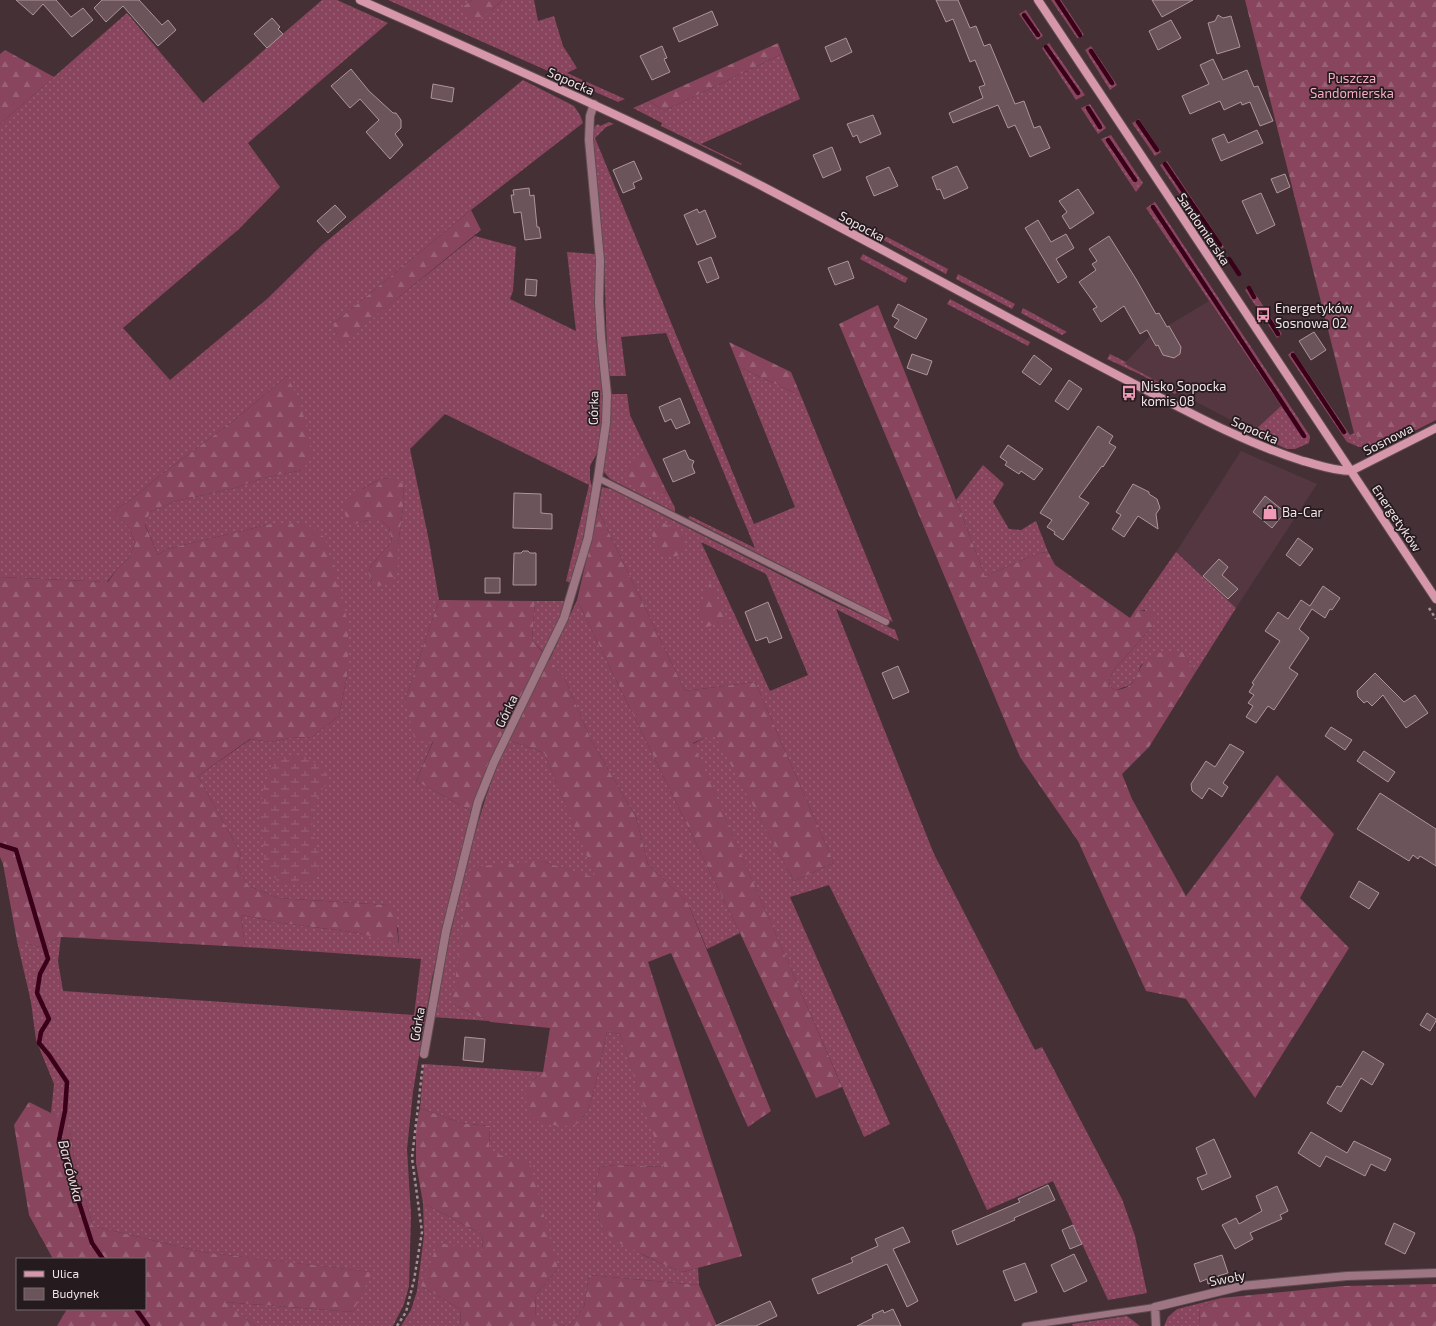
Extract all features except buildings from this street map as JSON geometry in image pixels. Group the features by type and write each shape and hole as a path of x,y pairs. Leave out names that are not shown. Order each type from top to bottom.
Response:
{"street":[{"name":"Sopocka","path":"360,0 594,104 677,143 759,185 1110,372 1197,416 1279,454 1338,471 1351,471"},
{"name":"Sandomierska","path":"1038,0 1351,471"},
{"name":"Górka","path":"424,1054 446,931 478,802 494,762 564,618 588,538 606,423 606,395 599,302 600,260 589,140 590,116 594,104"},
{"name":"Sosnowa","path":"1351,471 1436,428"},
{"name":"Energetyków","path":"1351,471 1436,599"},
{"name":"Swoły","path":"1154,1306 1242,1286 1347,1276 1436,1273"},
{"path":"1154,1306 1156,1326"}],"lane":[{"path":"598,478 886,622"},
{"name":"Swoły","path":"1025,1326 1154,1306"}],"path":[{"name":"Górka","path":"397,1326 406,1312 414,1280 422,1232 412,1158 424,1054"}],"shaded area":[{"path":"1209,301 1281,406 1254,431 1124,364 1149,337"},
{"path":"1241,451 1317,484 1236,608 1176,552"}],"green space":[{"path":"322,0 337,0 388,23 248,143 280,187 239,229 123,328 170,380 267,299 322,245 523,80 574,106 583,123 471,210 333,324 340,344 475,236 516,247 513,291 510,299 576,331 567,252 595,254 597,334 603,404 599,446 590,466 590,479 592,487 591,500 573,584 566,581 589,485 445,414 410,449 429,541 439,600 405,700 433,741 416,781 471,811 432,978 413,1092 407,1149 411,1215 409,1286 404,1304 393,1326 256,1326 224,1302 353,1312 371,1272 202,1252 93,1226 74,1159 69,1123 51,1113 54,1084 36,1040 31,1002 17,941 40,947 61,937 58,961 63,991 414,1015 421,959 245,947 241,915 282,923 359,933 399,943 398,929 387,905 278,898 249,886 237,867 241,854 198,776 251,739 271,742 290,738 312,737 339,716 348,671 270,524 167,549 158,555 145,524 150,512 176,501 235,488 263,478 303,470 287,376 232,422 158,477 131,500 119,507 114,514 130,529 135,544 129,558 117,569 107,582 0,577 0,124 127,13 203,103","holes":["390,478 403,485 404,501 398,545 398,568 372,581 368,573 371,566 392,541 389,528 381,520 368,520 357,524 362,489 380,479"]},
{"path":"388,0 472,0 465,5 492,10 502,0 534,0 538,21 554,16 563,46 577,68 567,73 625,99 618,102"},
{"path":"472,0 502,0 492,10 474,23 461,11 465,5"},
{"path":"1051,0 1061,0 1084,35 1077,38"},
{"name":"Puszcza Sandomierska","path":"1245,0 1436,0 1436,420 1385,446 1382,442 1367,447 1354,433"},
{"path":"1026,10 1043,36 1037,40 1019,14"},
{"path":"778,43 782,54 664,111 649,101"},
{"path":"1049,43 1085,95 1076,100 1042,48"},
{"path":"1091,46 1117,85 1110,90 1085,50"},
{"path":"5,50 54,77 0,124 0,54"},
{"path":"782,54 800,99 701,144 742,164 741,165 661,126 662,123 633,108 649,101 664,111"},
{"path":"1090,104 1106,128 1098,134 1081,108"},
{"path":"1139,119 1161,152 1155,156 1132,123"},
{"path":"609,122 614,124 606,127 595,138 754,524 795,507 739,367 801,396 893,622 688,518 690,516 755,548 666,333 621,337 626,376 608,376 604,261 592,138 595,126 598,124 600,126"},
{"path":"1111,135 1143,183 1136,192 1101,139"},
{"path":"1167,161 1224,247 1218,251 1160,165"},
{"path":"1155,202 1310,436 1309,443 1295,449 1287,449 1248,432 1247,428 1254,431 1281,406 1146,208"},
{"path":"471,210 481,230 340,345 333,324"},
{"path":"887,237 948,269 946,274 883,239"},
{"path":"863,254 908,278 905,283 860,259"},
{"path":"958,274 1015,304 1012,309 956,279"},
{"path":"1250,286 1282,334 1277,338 1245,290"},
{"path":"950,299 1030,342 1028,346 947,304"},
{"path":"878,305 985,576 1039,553 1048,552 1055,565 1130,618 1136,609 1151,612 1155,619 1152,627 1113,671 1109,681 1110,687 1116,690 1131,685 1143,663 1148,658 1158,653 1183,652 1195,673 1149,747 1122,774 1132,799 1186,896 1277,775 1334,834 1300,898 1349,948 1255,1098 1186,999 1146,991 1078,841 1020,757 839,324"},
{"path":"1023,308 1067,332 1062,335 1021,313"},
{"path":"729,342 791,372 801,396 739,367"},
{"path":"1293,351 1350,435 1354,433 1367,447 1359,447 1347,442 1288,355"},
{"path":"1110,354 1126,362 1125,364 1177,392 1175,394 1150,382 1151,380 1107,359"},
{"path":"287,376 300,402 313,454 303,470 263,478 235,488 176,501 150,512 145,525 158,555 167,549 270,524 306,523 325,538 348,623 348,671 339,716 312,737 290,738 271,742 250,739 198,776 241,854 237,867 249,886 278,898 387,905 395,914 399,944 359,933 282,923 241,915 245,947 61,937 40,947 17,941 3,864 0,857 0,577 108,582 117,569 129,558 135,544 130,529 113,514 119,507 131,500 158,477 232,422"},
{"path":"608,394 627,394 630,415 648,453 637,457 665,494 666,490 675,508 675,512 610,479 603,471"},
{"path":"648,453 666,490 665,494 645,492 632,486 628,481 626,476 629,464 636,457"},
{"path":"983,465 1004,484 993,502 1009,529 1021,530 1036,521 1048,552 1039,553 985,576 956,500"},
{"path":"390,478 403,484 404,501 398,545 398,568 392,582 380,586 372,581 368,573 371,566 392,541 389,528 381,520 368,520 357,524 347,519 342,507 348,497 380,479"},
{"path":"602,487 611,489 834,602 895,630 899,641 836,609 934,854 1035,1050 1042,1047 1122,1199 1135,1236 1147,1293 1108,1300 1053,1181 987,1210 953,1136 829,885 790,897 890,1124 864,1137 693,744 714,733 794,881 834,863 755,682 685,691 598,510","holes":["701,542 766,574 808,675 770,691"]},
{"path":"598,510 685,691 755,682 834,863 794,881 714,734 693,743 842,1087 816,1098 740,933 577,600"},
{"path":"660,521 687,535 680,555 668,556 664,554 654,541 651,530"},
{"path":"1176,552 1236,608 1195,673 1183,652 1156,654 1141,665 1136,678 1130,685 1116,690 1110,687 1109,681 1113,671 1152,627 1145,610 1139,611 1136,609"},
{"path":"710,583 728,623 723,622 707,627 703,622 700,611"},
{"path":"439,600 535,601 532,640 564,677 591,740 636,817 648,864 688,903 771,1111 748,1127 671,953 648,962 742,1256 683,1272 660,1263 615,1241 601,1228 596,1203 597,1179 600,1167 616,1165 664,1167 620,1034 607,1032 593,1094 588,1110 581,1120 575,1125 563,1126 542,1124 530,1116 526,1101 526,1091 531,1082 543,1072 550,1028 491,1022 452,1004 471,867 541,861 596,878 544,753 508,740 500,739 471,811 416,781 433,742 415,741 405,700"},
{"path":"577,600 740,933 707,949 688,903 648,864 636,817 591,740 564,677 549,661"},
{"path":"535,601 567,601 545,654 532,640"},
{"path":"508,740 544,753 597,879 541,861 452,1004 489,1021 433,1017 453,922 475,833 484,802"},
{"path":"300,755 318,765 331,781 323,788 315,801 312,830 320,856 318,874 303,884 279,883 265,866 261,826 261,805 264,784 275,758"},
{"path":"607,1032 620,1034 665,1167 616,1165 600,1167 597,1182 597,1205 601,1228 643,1255 660,1263 683,1272 698,1268 699,1285 589,1275 584,1307 569,1326 566,1326 535,1318 536,1294 558,1269 489,1152 490,1126 461,1123 420,1108 424,1064 543,1072 533,1079 581,1120 588,1110 593,1094"},
{"path":"29,1102 69,1122 74,1159 93,1226 202,1252 372,1272 353,1312 225,1302 256,1326 57,1326 66,1310 146,1310 146,1258 52,1258 29,1215 14,1125"},
{"path":"420,1108 461,1123 490,1126 489,1152 530,1163 558,1269 536,1294 535,1317 566,1326 461,1326 460,1309 421,1286 438,1243 482,1250 483,1235 423,1203 416,1163 416,1128"},
{"path":"423,1203 483,1235 482,1250 421,1286 460,1309 461,1326 401,1326 411,1310 417,1291 424,1235"},
{"path":"589,1275 699,1285 717,1326 569,1326 584,1307"},
{"path":"1436,1284 1436,1326 1200,1326 1199,1308 1221,1298 1343,1286"},
{"path":"1221,1298 1199,1308 1200,1326 1164,1326 1168,1317 1177,1309"},
{"path":"1127,1316 1140,1326 1073,1326 1072,1324"}],"waterway":[{"path":"1057,0 1080,35"},
{"path":"1024,15 1038,35"},
{"path":"1046,47 1078,93"},
{"path":"1091,51 1112,83"},
{"path":"1088,108 1100,127"},
{"path":"1138,122 1157,150"},
{"path":"1108,140 1135,180"},
{"path":"1165,164 1220,245"},
{"path":"1153,207 1304,436"},
{"path":"1229,259 1239,274"},
{"path":"1249,288 1254,297"},
{"path":"1263,310 1278,334"},
{"path":"1293,355 1344,432"},
{"name":"Barcówka","path":"0,845 16,850 48,959 40,974 37,993 49,1019 41,1032 39,1043 67,1082 65,1111 59,1140 92,1243 102,1258"},
{"name":"Barcówka","path":"137,1310 148,1326"}],"place":[{"name":"Energetyków Sosnowa 02","path":"1263,315"},
{"name":"Nisko Sopocka komis 08","path":"1129,393"},
{"name":"Ba-Car","path":"1270,512"}]}
